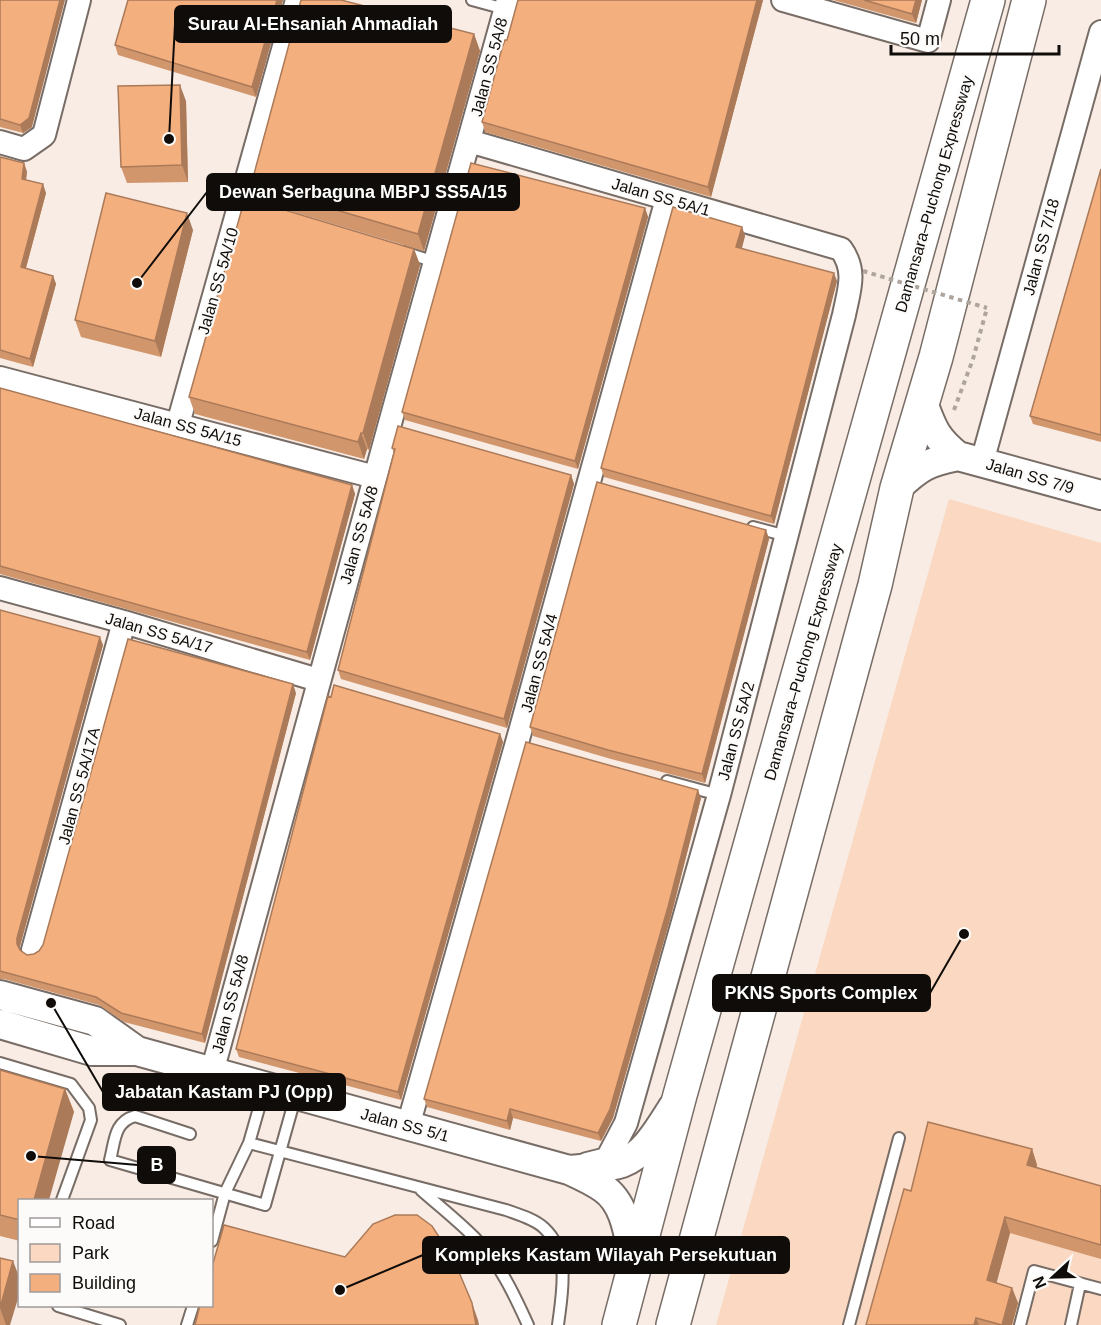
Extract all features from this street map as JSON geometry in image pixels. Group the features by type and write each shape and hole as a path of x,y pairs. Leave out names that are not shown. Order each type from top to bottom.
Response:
{"highway":[{"name":"Damansara–Puchong Expressway","path":"619,1325 680,1095 988,0"},
{"path":"673,1325 875,585 897,488 936,357 1029,0"}],"street":[{"path":"0,142 24,149 44,135 79,0"},
{"name":"Jalan SS 5A/10","path":"178,424 245,206 297,0"},
{"path":"783,0 928,41 939,0"},
{"name":"Jalan SS 5A/8","path":"212,1072 323,682 375,477 396,426 435,262 506,4"},
{"name":"Jalan SS 7/18","path":"960,454 1101,32"},
{"name":"Jalan SS 5A/1","path":"469,141 841,249 856,265"},
{"name":"Jalan SS 5A/4","path":"408,1126 518,740 667,199"},
{"name":"Jalan SS 5A/2","path":"569,1170 607,1159 626,1123 719,795 844,315 852,273 856,265"},
{"name":"Jalan SS 5A/15","path":"0,378 375,477"},
{"path":"922,400 932,427 960,454"},
{"name":"Jalan SS 7/9","path":"897,488 916,470 933,461 960,454 1101,495"},
{"name":"Jalan SS 5A/17","path":"0,588 124,622 323,682"},
{"name":"Jalan SS 5A/17A","path":"33,950 124,622"},
{"name":"Jalan SS 5/1","path":"0,995 95,1022 137,1051"},
{"name":"Jalan SS 5/1","path":"0,1024 92,1051 137,1051 569,1170 605,1189 617,1204 625,1221 635,1266"},
{"name":"Jalan SS 5/1","path":"569,1170 609,1167 625,1162 638,1153 653,1137 680,1095"}],"lane":[{"path":"472,0 506,4"},
{"path":"392,249 435,262"},
{"path":"743,524 787,537"},
{"path":"653,778 719,795"},
{"path":"0,1063 71,1084 89,1108 91,1120 62,1199"},
{"path":"213,1237 225,1193 249,1143 265,1086"},
{"path":"190,1134 135,1116 126,1118 120,1123 110,1160 265,1205 296,1095"},
{"path":"849,1325 898,1138"},
{"path":"249,1143 506,1210 544,1227 557,1246 564,1276 558,1325"},
{"path":"418,1188 475,1238 496,1263 512,1290 528,1325"},
{"path":"1020,1325 1034,1271 1101,1289"},
{"path":"1071,1325 1080,1284"},
{"path":"64,1307 120,1325"},
{"path":"187,1325 192,1307"}],"path":[{"path":"856,265 987,308 973,359 960,454"}],"green space":[{"path":"949,499 1101,543 1101,1325 716,1325"}],"building":[{"path":"0,0 60,0 29,118 20,125 0,119"},
{"path":"128,0 277,0 252,87 115,45"},
{"path":"301,0 341,0 474,34 418,234 251,185"},
{"path":"518,0 757,0 708,187 482,122"},
{"path":"864,0 916,0 912,14"},
{"path":"180,85 182,165 121,167 118,86"},
{"path":"0,157 24,163 22,179 43,184 21,267 53,276 30,359 0,350"},
{"path":"471,163 645,208 575,461 402,412"},
{"path":"1101,169 1101,435 1030,416"},
{"path":"106,193 187,213 155,341 75,320"},
{"path":"248,199 414,249 363,433 358,442 189,397 243,205 246,205"},
{"path":"673,207 742,227 736,247 834,273 771,516 601,468"},
{"path":"0,388 352,485 307,652 0,566"},
{"path":"398,426 571,475 504,719 338,670 395,449 392,448"},
{"path":"597,482 766,530 702,774 530,727"},
{"path":"0,610 100,637 17,938 20,950 27,955 39,951 43,945 128,639 293,684 202,1034 121,1013 96,997 0,971"},
{"path":"334,685 500,734 398,1092 236,1049 328,696 331,697"},
{"path":"526,742 698,790 668,907 610,1109 598,1133 510,1109 507,1121 424,1099"},
{"path":"0,1070 65,1089 34,1199 18,1199 18,1220 0,1215"},
{"path":"928,1122 1032,1149 1027,1165 1101,1186 1101,1245 1005,1217 987,1280 1012,1288 1002,1325 976,1318 974,1325 866,1325 904,1189 911,1191"},
{"path":"395,1215 417,1215 432,1226 453,1258 472,1303 476,1325 195,1325 200,1307 213,1307 213,1264 224,1225 345,1257 373,1224"},
{"path":"0,1258 13,1261 0,1308"}],"place":[{"name":"Surau Al-Ehsaniah Ahmadiah","path":"169,139"},
{"name":"Dewan Serbaguna MBPJ SS5A/15","path":"137,283"},
{"name":"PKNS Sports Complex","path":"964,934"},
{"name":"Jabatan Kastam PJ (Opp)","path":"51,1003"},
{"name":"B","path":"31,1156"},
{"name":"Kompleks Kastam Wilayah Persekutuan","path":"340,1290"}]}
